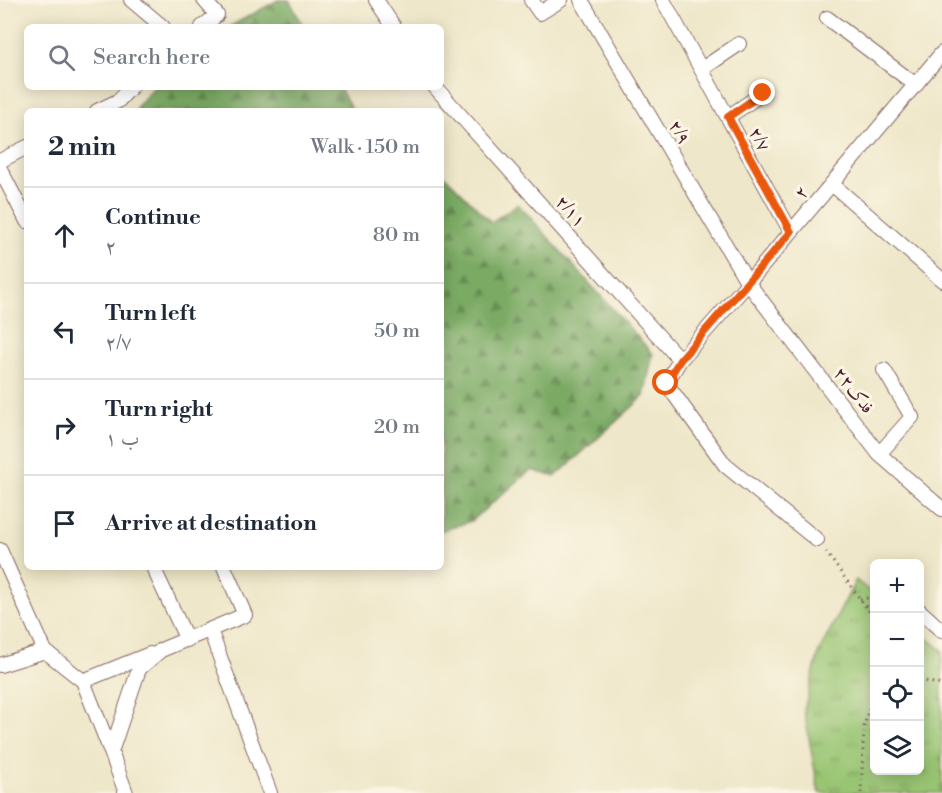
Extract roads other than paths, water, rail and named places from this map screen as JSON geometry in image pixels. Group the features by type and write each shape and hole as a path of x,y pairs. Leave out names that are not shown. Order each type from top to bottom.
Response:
{"street":[{"path":"131,0 159,24"},
{"path":"204,0 217,15 206,24"},
{"path":"376,0 392,24"},
{"path":"531,0 540,14 561,0"},
{"name":"۲/۹","path":"581,0 748,283"},
{"name":"۲/۷","path":"663,0 791,232"},
{"path":"827,18 916,85"},
{"path":"702,69 739,44"},
{"name":"۲","path":"817,540 725,465 666,383 680,360 942,53"},
{"path":"121,106 129,90"},
{"name":"۲/۱۱","path":"438,90 680,360"},
{"path":"728,117 763,93"},
{"path":"0,161 24,149"},
{"path":"0,169 24,215"},
{"path":"831,184 942,280"},
{"name":"فدک۲۲","path":"748,283 879,454 942,509"},
{"path":"879,454 912,417 884,370"},
{"path":"0,550 45,651 83,681 126,793"},
{"path":"154,570 187,640"},
{"path":"83,681 245,615 225,570"},
{"path":"921,613 942,631"},
{"path":"210,630 270,793"},
{"path":"111,752 139,669 161,650"},
{"path":"0,665 45,651"}]}
